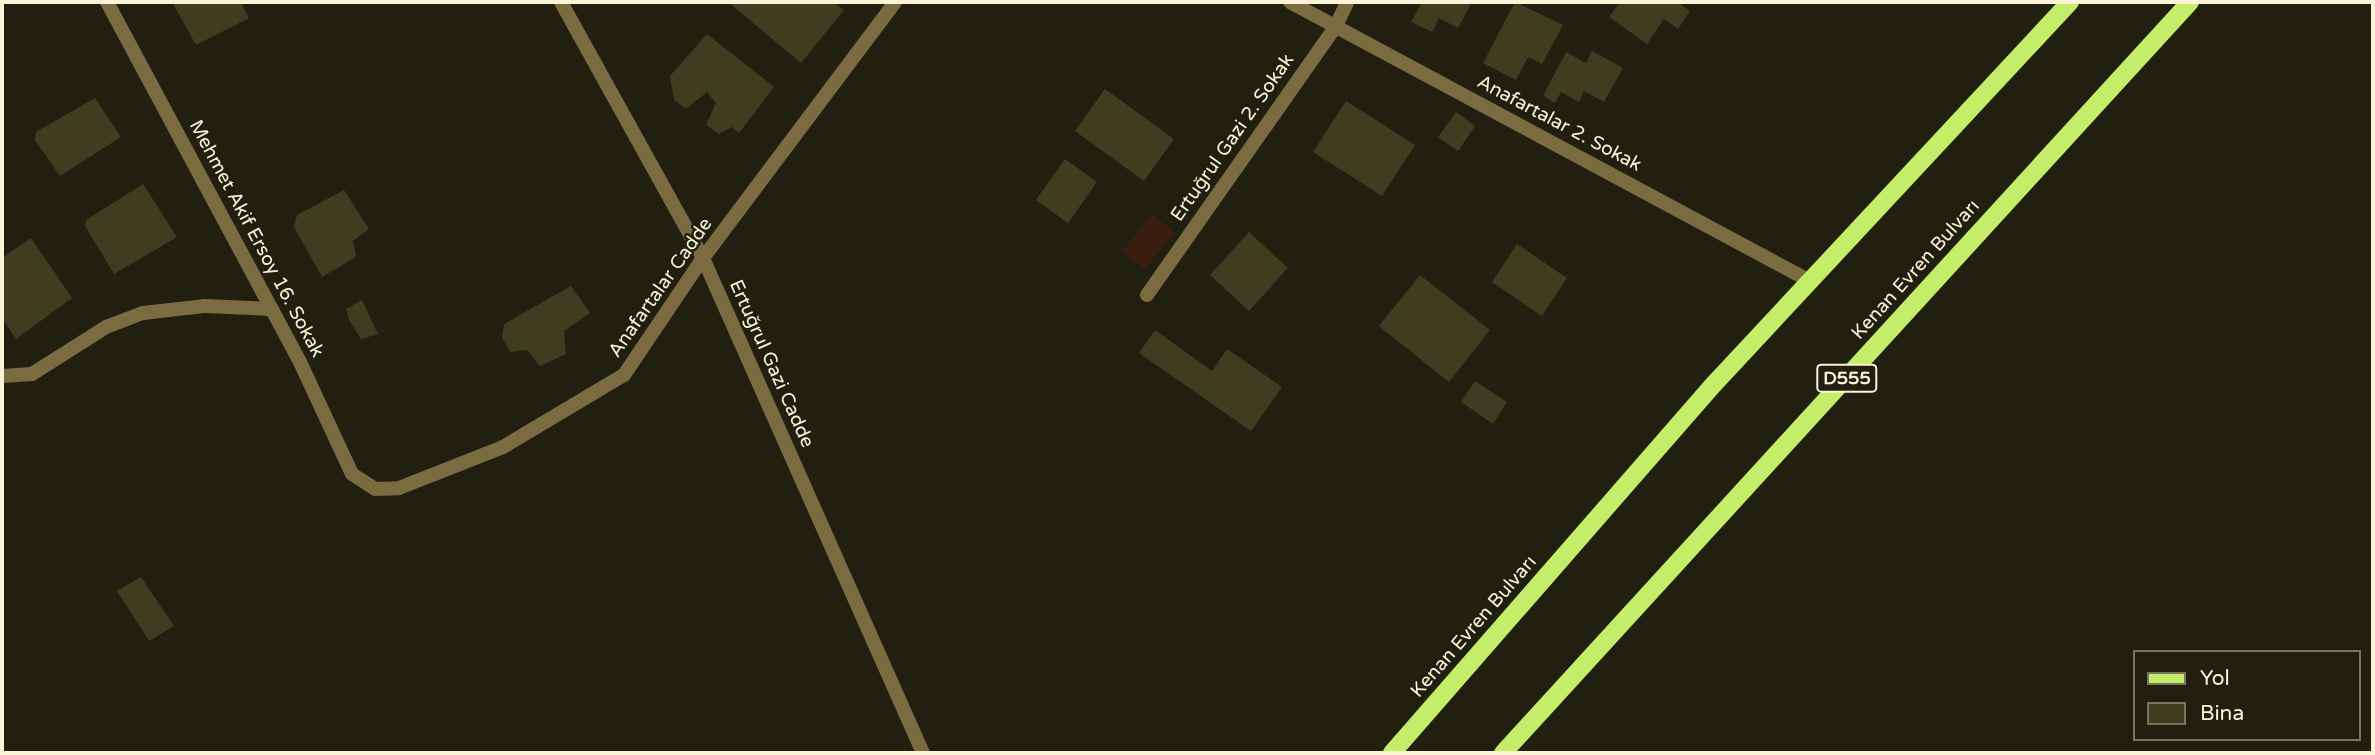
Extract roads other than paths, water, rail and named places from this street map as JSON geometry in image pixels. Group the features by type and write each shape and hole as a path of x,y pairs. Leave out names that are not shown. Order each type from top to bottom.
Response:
{"main road":[{"name":"Kenan Evren Bulvarı","path":"1392,753 1714,384 2070,2"},
{"name":"Kenan Evren Bulvarı","path":"1503,753 2190,2"}],"street":[{"name":"Mehmet Akif Ersoy 16. Sokak","path":"107,2 272,309 352,474 375,489"},
{"name":"Ertuğrul Gazi Cadde","path":"561,2 703,258 923,753"},
{"name":"Anafartalar Cadde","path":"375,489 399,488 503,447 624,375 703,258 895,2"},
{"name":"Anafartalar 2. Sokak","path":"1290,2 1810,281"},
{"name":"Ertuğrul Gazi 2. Sokak","path":"1147,295 1336,26 1348,2"},
{"path":"2,376 33,374 106,327 144,313 204,306 272,309"}]}
